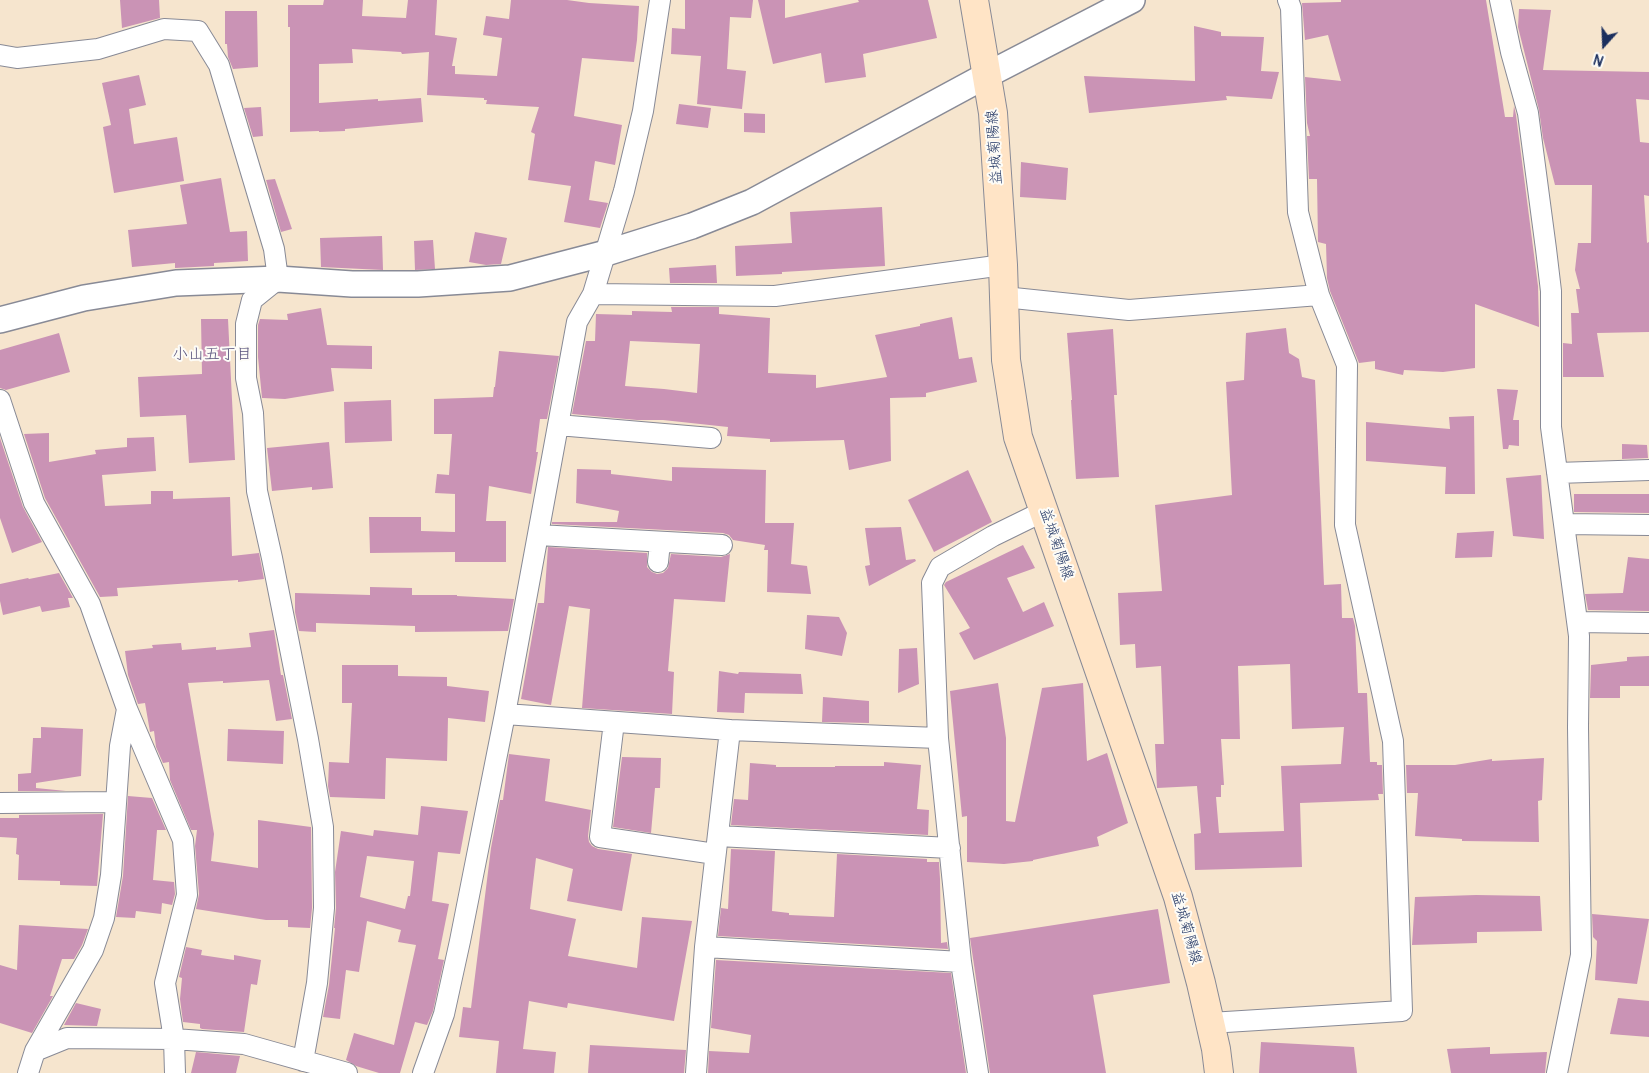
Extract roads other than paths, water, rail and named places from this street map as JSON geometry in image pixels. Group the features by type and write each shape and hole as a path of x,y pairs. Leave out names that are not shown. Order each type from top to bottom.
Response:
{"main road":[{"name":"益城菊陽線","path":"974,0 994,113 1006,360 1018,437 1178,897 1210,1023 1219,1073"}],"street":[{"path":"423,1073 444,1014 460,941 505,714 577,322 593,294 624,191 643,112 660,0"},
{"path":"0,320 84,298 176,283 278,279 362,284 418,284 510,278 606,253 692,226 752,202 987,75 1132,0"},
{"path":"1210,1023 1402,1011 1393,741 1345,525 1347,365 1319,295 1298,212 1291,8 1288,0"},
{"path":"1500,0 1528,113 1546,249 1551,291 1552,427 1578,636 1581,955 1556,1073"},
{"path":"0,55 17,58 98,49 164,29 198,31 219,65 274,249 278,279"},
{"path":"593,294 775,296 1002,265"},
{"path":"278,279 252,300 246,324 246,378 253,413 257,491 308,739 323,828 324,908 317,983 303,1061"},
{"path":"1004,297 1129,310 1319,295"},
{"path":"0,400 34,503 90,604 126,708 182,840 187,895 166,983 174,1039 175,1073"},
{"path":"558,425 711,438"},
{"path":"1557,473 1649,470"},
{"path":"978,1073 961,962 938,738 932,583 940,566 993,536 1044,511"},
{"path":"1564,524 1649,525"},
{"path":"538,535 722,545"},
{"path":"658,562 660,542"},
{"path":"1577,622 1649,623"},
{"path":"28,1073 34,1051 93,950 104,918 112,875 115,802 120,746 126,708"},
{"path":"505,714 730,730 938,738"},
{"path":"614,722 600,837 716,845 950,848"},
{"path":"696,1073 704,947 730,730"},
{"path":"0,803 115,802"},
{"path":"704,947 961,962"},
{"path":"34,1051 67,1038 174,1039 244,1044 347,1073"}],"district":[{"name":"小山五丁目","path":"212,355"}]}
